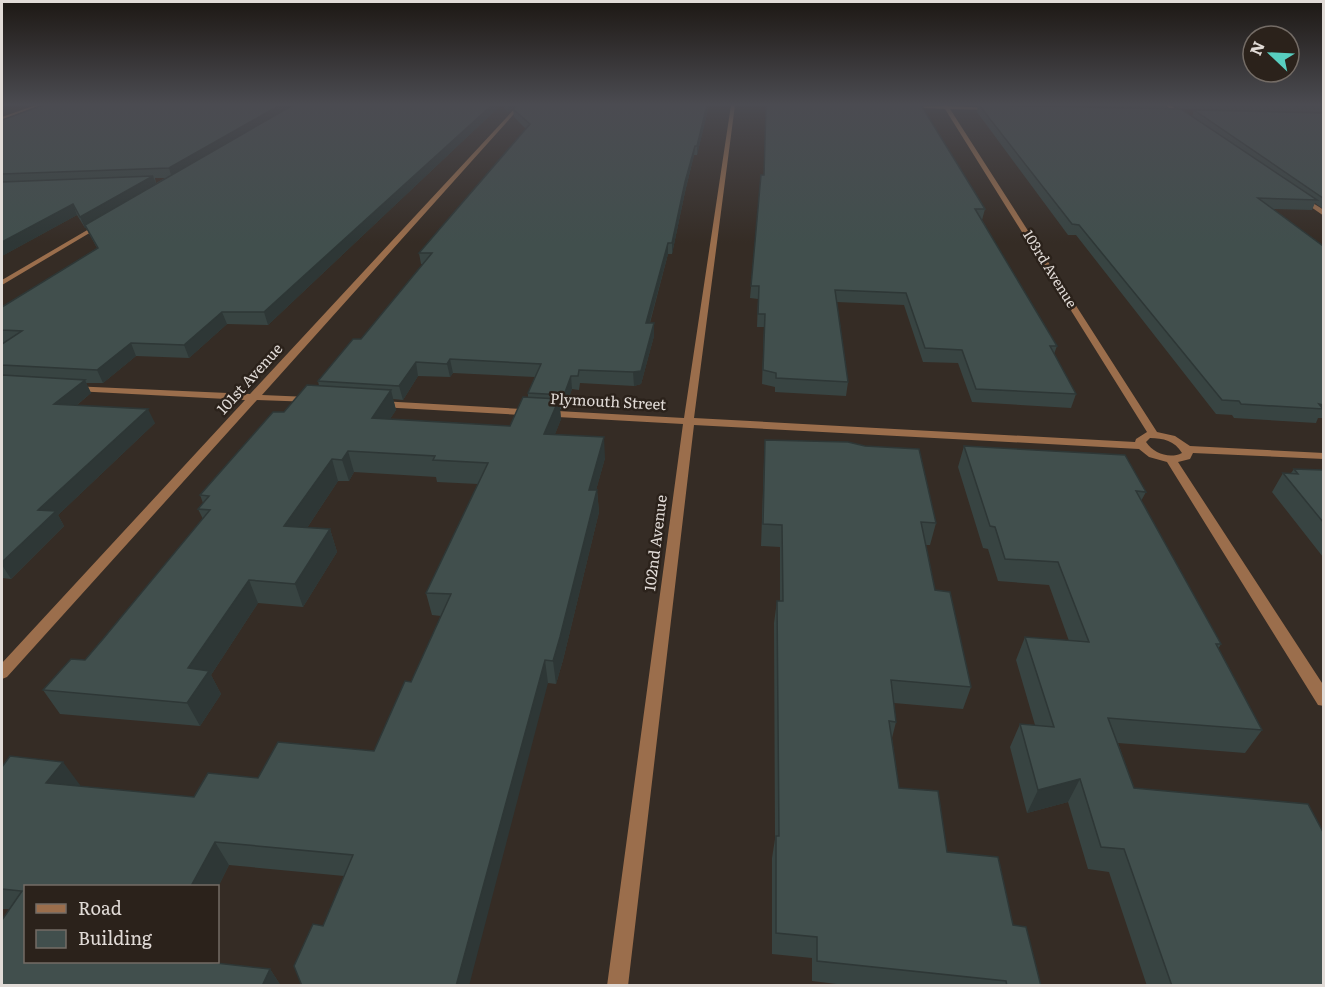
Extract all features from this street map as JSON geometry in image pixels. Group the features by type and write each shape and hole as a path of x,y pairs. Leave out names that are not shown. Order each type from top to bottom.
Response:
{"street":[{"name":"101st Avenue","path":"2,673 478,151"},
{"name":"102nd Avenue","path":"617,986 727,151"},
{"name":"103rd Avenue","path":"974,151 1154,435"},
{"path":"1294,194 1323,214"},
{"path":"2,283 106,221"},
{"path":"60,387 320,401"},
{"name":"Plymouth Street","path":"366,404 1141,446"},
{"path":"1187,449 1186,457 1171,459 1153,455 1141,446 1140,441 1142,438 1154,435 1174,439 1187,449 1323,456"},
{"path":"1171,459 1323,700"}],"building":[{"path":"2,151 199,151 169,168 2,174"},
{"path":"213,151 441,151 264,312 222,312 184,345 131,343 97,370 2,365 2,344 22,331 2,330 2,307 98,248 85,225"},
{"path":"507,151 694,151 672,243 668,243 646,323 654,323 641,371 579,370 578,376 571,376 564,395 528,393 541,364 450,359 447,364 416,362 399,386 318,381 353,339 361,339 432,253 419,253"},
{"path":"765,151 949,151 985,209 975,209 1057,346 1050,346 1076,394 976,389 962,350 925,348 906,293 835,290 848,382 776,378 776,373 763,370 765,314 758,314 759,286 751,286 761,175 764,175"},
{"path":"1015,151 1244,151 1317,200 1258,198 1323,246 1323,405 1319,404 1323,409 1241,404 1239,401 1222,400 1079,225 1072,224"},
{"path":"1254,151 1323,151 1323,198"},
{"path":"153,176 80,217 73,204 2,242 2,182"},
{"path":"2,375 85,380 54,404 148,409 38,510 56,511 2,562"},
{"path":"307,385 391,390 372,418 510,426 523,397 559,399 544,434 604,437 589,490 597,490 560,637 553,661 545,660 456,986 302,986 294,966 313,924 323,926 353,855 215,842 192,885 24,885 24,963 216,963 270,969 262,986 2,986 2,920 22,891 2,889 2,767 10,756 63,762 46,783 194,797 208,773 258,778 278,742 374,751 405,681 411,682 451,594 426,593 488,463 433,460 435,456 348,451 342,460 332,459 284,526 330,529 295,584 249,580 188,668 209,671 187,703 43,690 71,659 85,660 210,510 198,509 209,496 200,495 273,412 284,412"},
{"path":"765,440 848,442 865,446 919,449 936,523 921,522 935,590 950,592 971,687 891,680 896,722 889,721 899,788 938,791 947,852 998,857 1013,925 1026,927 1041,986 1007,986 1006,981 817,961 817,937 776,933 776,836 779,836 777,601 783,601 782,525 763,524"},
{"path":"964,446 1125,455 1146,492 1136,491 1221,644 1216,644 1262,730 1108,718 1134,788 1308,804 1323,832 1323,986 1172,986 1124,849 1101,847 1080,779 1038,790 1020,724 1054,727 1025,637 1089,642 1058,562 1005,559 995,527 990,526"},
{"path":"1294,469 1323,470 1323,522 1283,473 1298,474"}]}
